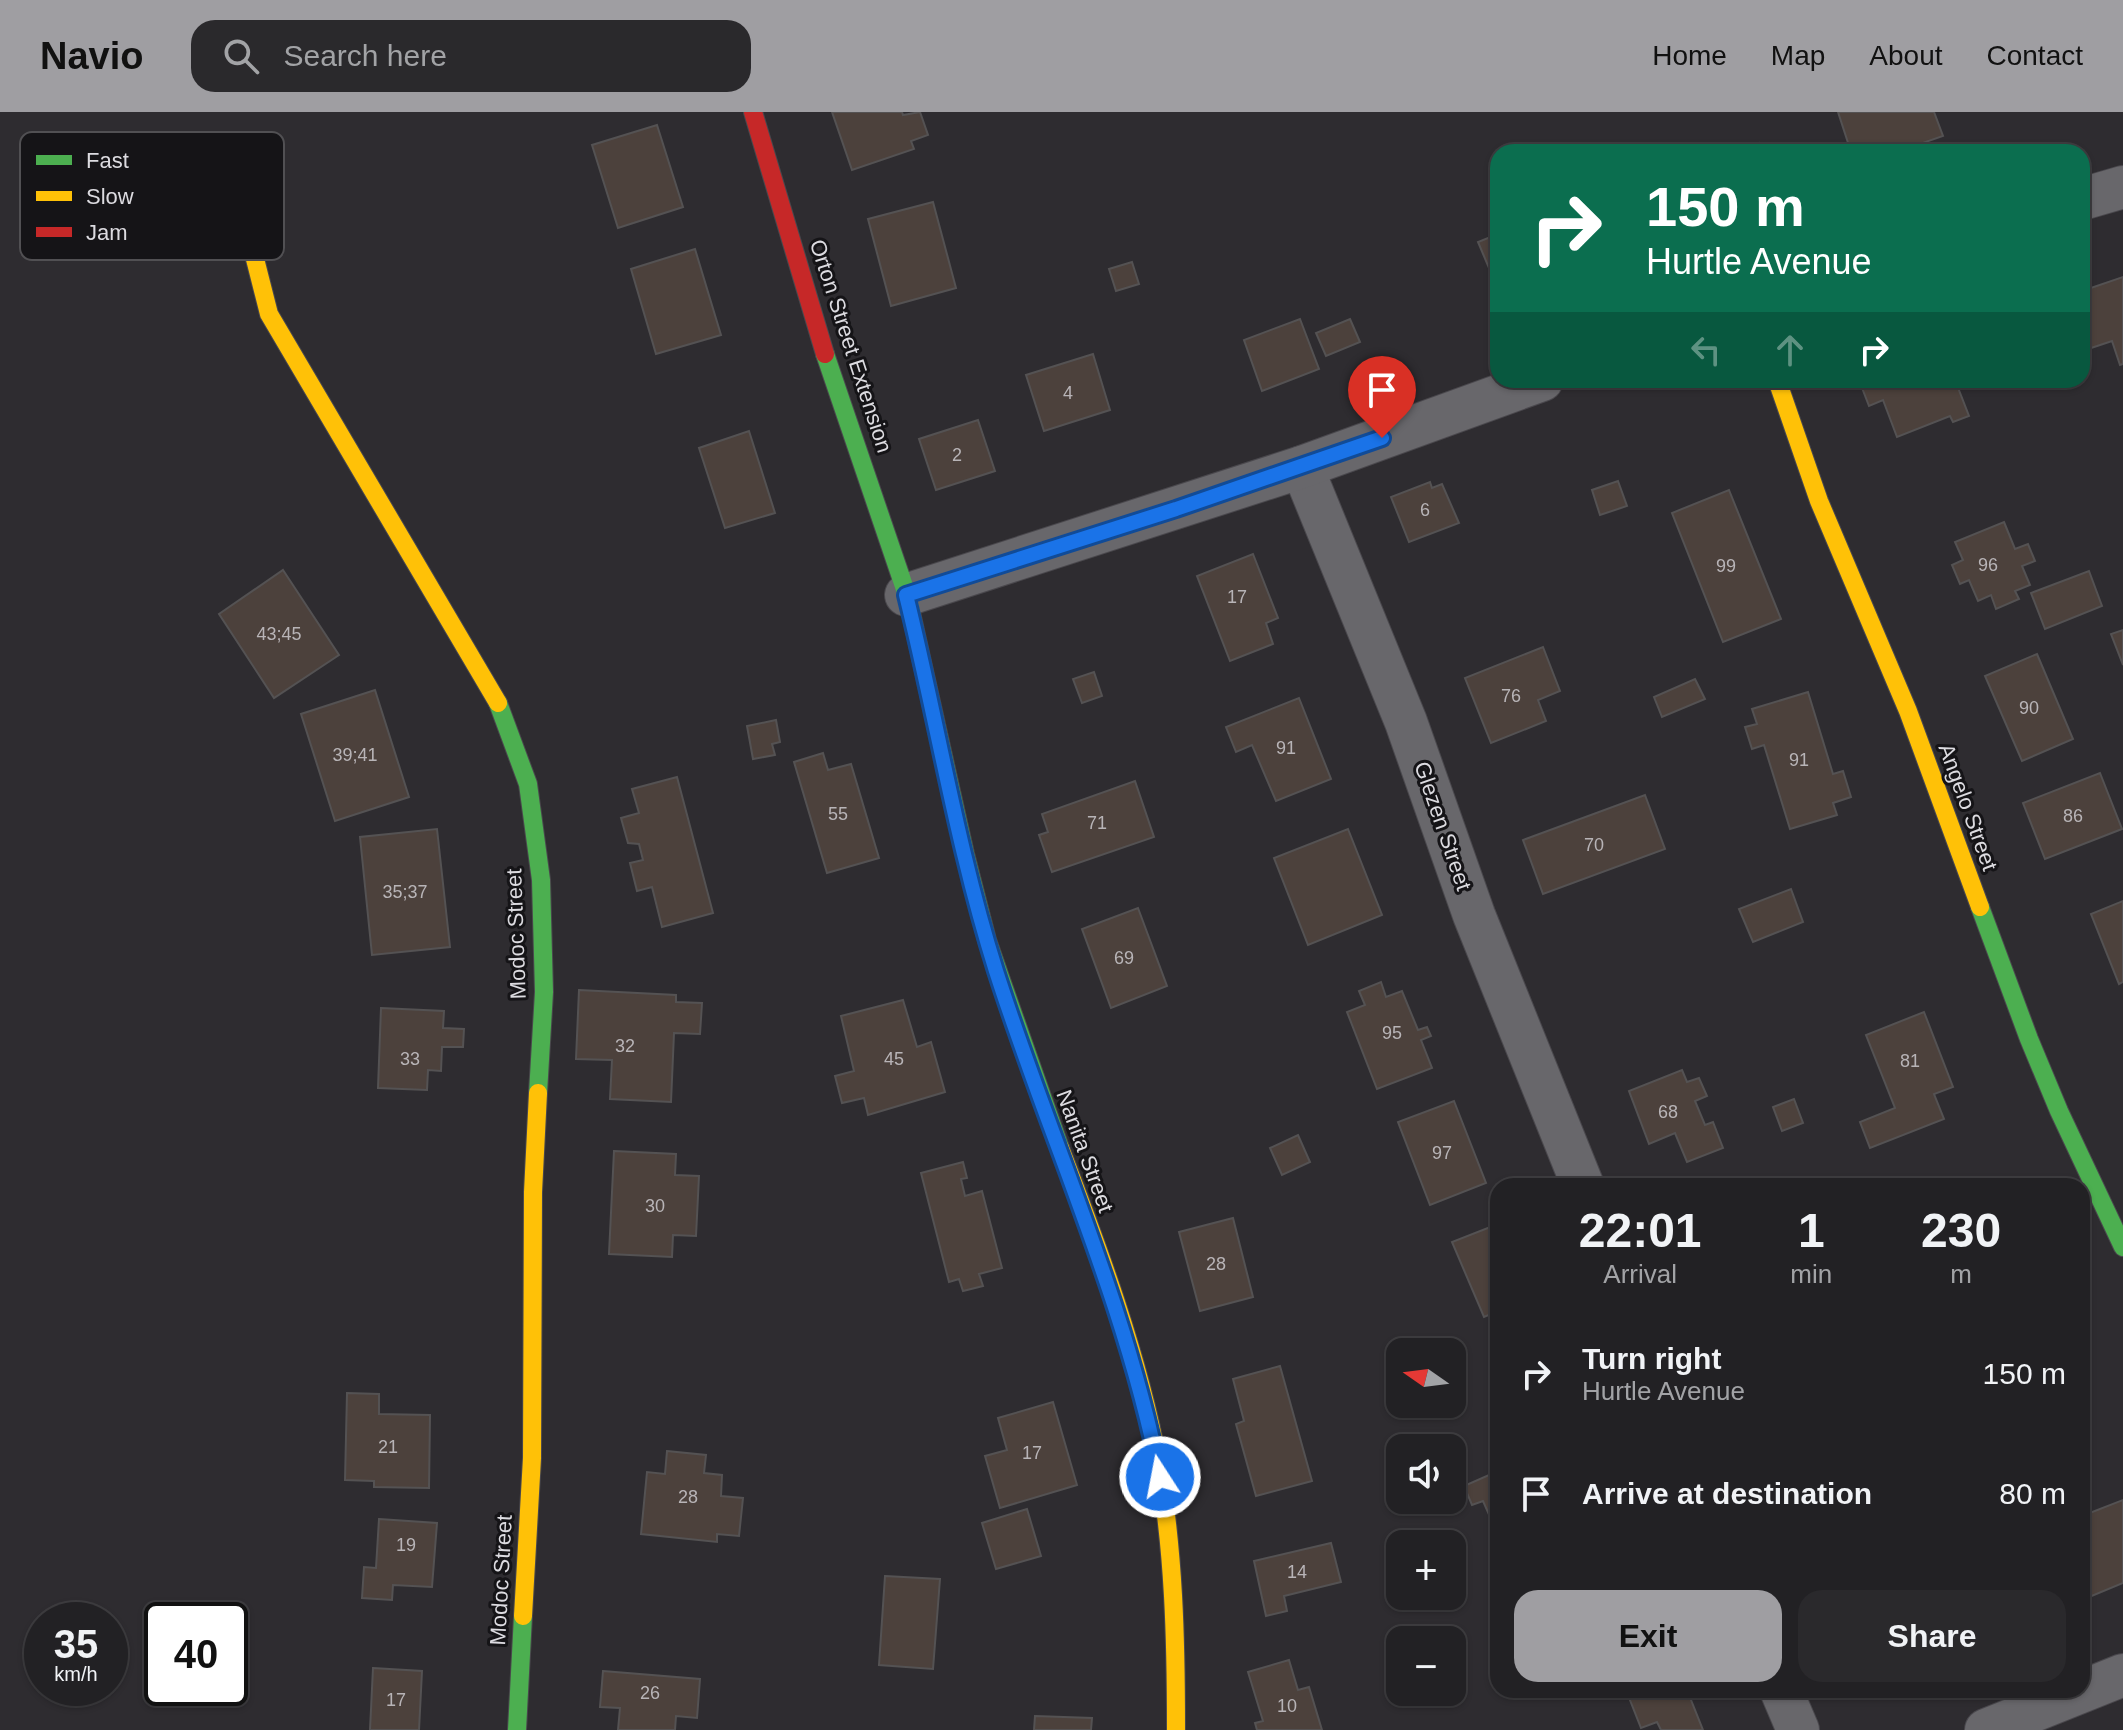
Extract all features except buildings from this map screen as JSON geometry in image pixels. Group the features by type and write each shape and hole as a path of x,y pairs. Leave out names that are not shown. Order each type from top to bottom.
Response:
{"street":[{"name":"Orton Street Extension","path":"753,112 812,314 906,595"},
{"path":"2090,197 2123,187"},
{"name":"Modoc Street","path":"255,260 269,314 501,709 528,784 541,880 544,992 533,1192 532,1458 517,1730"},
{"path":"906,595 1302,467 1520,388"},
{"name":"Angelo Street","path":"1780,388 1819,501 1908,711 2029,1039 2123,1247"},
{"name":"Glezen Street","path":"1302,467 1406,722 1474,915 1580,1178"},
{"name":"Nanita Street","path":"906,595 977,907 1034,1082 1116,1305 1150,1426 1173,1580 1176,1730"},
{"path":"2090,1688 2123,1675"},
{"path":"1784,1698 1798,1730"},
{"path":"1986,1730 2066,1698"}],"traffic: fast":[{"path":"825,354 907,595 987,940 1060,1148"},
{"path":"498,703 528,784 541,880 544,992 538,1093"},
{"path":"1980,907 2059,1111 2123,1247"},
{"path":"517,1730 523,1616"}],"traffic: slow":[{"path":"255,260 269,314 498,703"},
{"path":"1780,388 1819,501 1908,711 1980,907"},
{"path":"523,1616 532,1458 533,1192 538,1093"},
{"path":"1060,1148 1128,1342 1158,1462 1168,1528 1173,1596 1176,1730"}],"traffic: jam":[{"path":"753,112 825,354"}],"route":[{"path":"1160,1477 1150,1426 1116,1305 1031,1074 977,907 906,595 1176,509 1382,438"}]}
